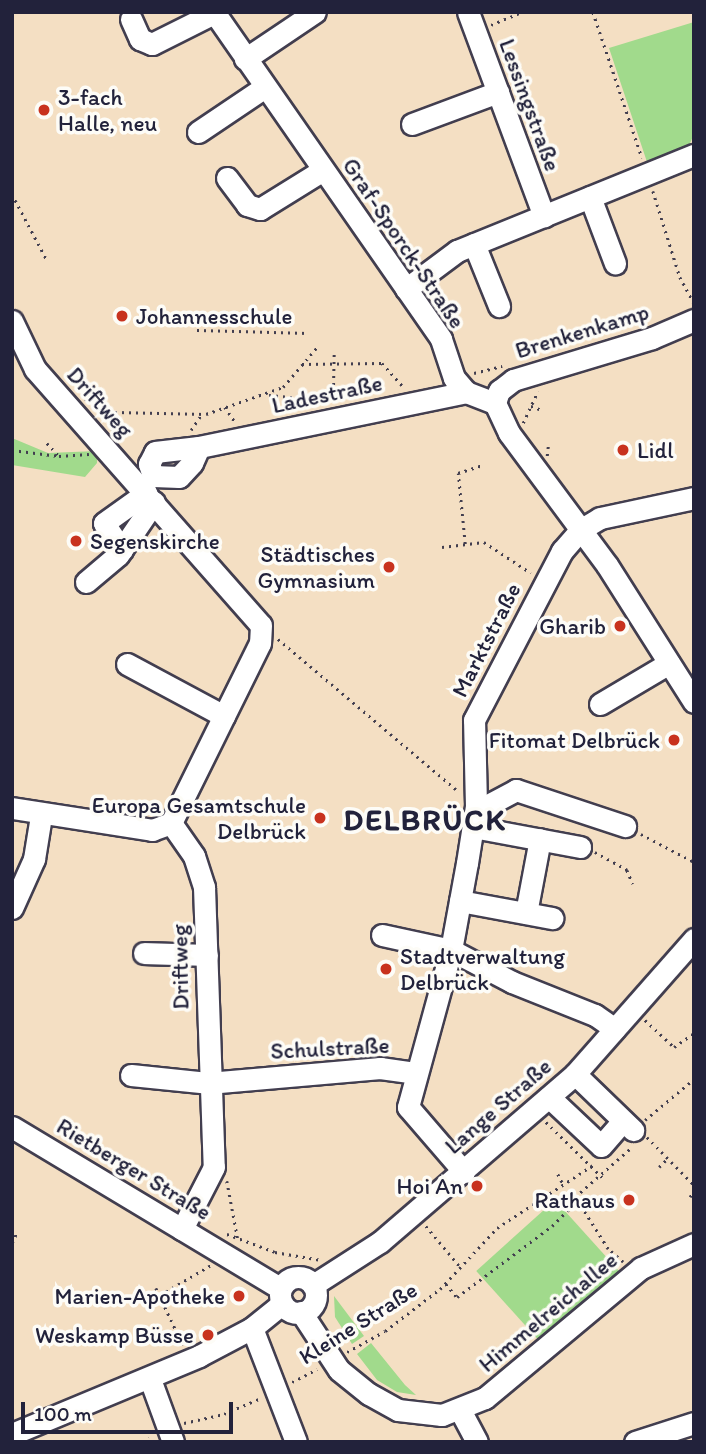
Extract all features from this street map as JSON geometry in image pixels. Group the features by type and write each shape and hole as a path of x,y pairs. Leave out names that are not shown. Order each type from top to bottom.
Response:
{"street":[{"path":"131,19 140,39 152,44 214,12"},
{"name":"Graf-Sporck-Straße","path":"214,12 441,339 454,378 466,392"},
{"path":"245,59 315,12"},
{"name":"Lessingstraße","path":"468,12 544,216"},
{"path":"198,132 265,87"},
{"path":"412,124 498,92"},
{"path":"406,289 457,251 694,155"},
{"path":"227,178 247,205 260,209 323,170"},
{"path":"590,197 615,263"},
{"path":"474,244 499,306"},
{"name":"Brenkenkamp","path":"495,402 499,391 513,380 652,338 694,320"},
{"name":"Driftweg","path":"12,321 35,369 108,452 149,490 257,618 262,634"},
{"path":"466,392 495,402 509,433 580,530 694,702"},
{"name":"Ladestraße","path":"149,490 149,464 155,452 193,442 466,392"},
{"path":"122,550 104,523 149,490"},
{"path":"86,582 122,550 149,490"},
{"path":"580,530 600,519 694,498"},
{"name":"Marktstraße","path":"417,1073 451,950 474,816 474,720 562,551 580,530"},
{"path":"12,808 41,816 152,830 171,823 262,634"},
{"path":"600,704 669,663"},
{"path":"127,664 224,716"},
{"path":"474,816 516,790 625,826"},
{"path":"12,908 34,859 41,816"},
{"path":"474,816 540,839 580,846"},
{"name":"Driftweg","path":"171,823 194,856 204,887 208,1083 214,1167"},
{"path":"526,913 540,839"},
{"path":"460,901 552,918"},
{"path":"382,935 451,950 512,982 595,1015 615,1029"},
{"name":"Lange Straße","path":"12,1434 150,1380 191,1360 252,1328 297,1295 335,1274 415,1213 575,1074 694,939"},
{"path":"144,953 207,955"},
{"name":"Schulstraße","path":"131,1075 208,1083 380,1068 417,1073 408,1107 464,1172"},
{"path":"542,1103 601,1146 628,1126 575,1074"},
{"name":"Rietberger Straße","path":"12,1127 182,1229 227,1248 297,1295"},
{"path":"182,1229 214,1167"},
{"name":"Himmelreichallee","path":"297,1295 337,1357 359,1383 398,1410 442,1415 460,1410 517,1375 641,1268 694,1244"},
{"path":"252,1328 279,1390 296,1442"},
{"path":"150,1380 171,1434"},
{"path":"460,1410 477,1442"},
{"path":"635,1442 694,1423"}],"path":[{"path":"475,32 522,12"},
{"path":"12,194 47,260"},
{"path":"197,330 308,333"},
{"path":"82,397 115,412 201,415 269,395 283,387 318,346"},
{"path":"334,351 332,398 335,404"},
{"path":"302,364 382,363 403,386"},
{"path":"509,433 524,421 540,388"},
{"path":"269,395 332,398"},
{"path":"531,406 542,410"},
{"path":"225,407 237,426"},
{"path":"193,442 201,415"},
{"path":"47,443 59,456"},
{"path":"547,455 548,446"},
{"path":"12,450 59,456 108,452"},
{"path":"465,544 458,473 483,465"},
{"path":"442,547 484,542 545,583"},
{"path":"262,634 275,636 474,816"},
{"path":"625,826 694,862"},
{"path":"580,846 611,857 627,870 633,884"},
{"path":"631,1008 674,1047 694,1033"},
{"path":"628,1126 694,1079"},
{"path":"542,1103 603,1178"},
{"path":"623,1262 608,1249 575,1196 646,1136 694,1187 690,1197"},
{"path":"659,1167 668,1158"},
{"path":"214,1167 224,1166 227,1248"},
{"path":"558,1174 563,1184"},
{"name":"Kleine Straße","path":"171,1434 279,1390 416,1308 463,1270 467,1257 497,1228 571,1180"},
{"path":"446,1284 457,1297 552,1226 577,1200"},
{"path":"415,1213 463,1270"},
{"path":"12,1243 17,1231"},
{"path":"160,1295 227,1248 275,1252 327,1261 335,1274"},
{"path":"156,1288 191,1360"},
{"path":"113,1304 125,1298 129,1301"},
{"path":"416,1308 419,1313"},
{"path":"143,1442 149,1438"}],"green space":[{"path":"694,22 694,134 688,148 648,165 609,48"},
{"path":"12,438 48,453 97,451 97,463 85,477 12,465"},
{"path":"555,1200 619,1271 540,1342 476,1271"},
{"path":"334,1296 364,1336 352,1344 335,1317"},
{"path":"371,1343 416,1395 397,1392 377,1380 357,1354"}],"place":[{"name":"3-fach Halle, neu","path":"44,110"},
{"name":"Johannesschule","path":"122,316"},
{"name":"Lidl","path":"623,450"},
{"name":"Segenskirche","path":"76,541"},
{"name":"Städtisches Gymnasium","path":"389,567"},
{"name":"Gharib","path":"620,626"},
{"name":"Fitomat Delbrück","path":"674,740"},
{"name":"Europa Gesamtschule Delbrück","path":"320,818"},
{"name":"Stadtverwaltung Delbrück","path":"386,969"},
{"name":"Hoi An","path":"477,1186"},
{"name":"Rathaus","path":"629,1200"},
{"name":"Marien-Apotheke","path":"239,1296"},
{"name":"Weskamp Büsse","path":"208,1335"}],"district":[{"name":"DELBRÜCK","path":"425,820"}]}
